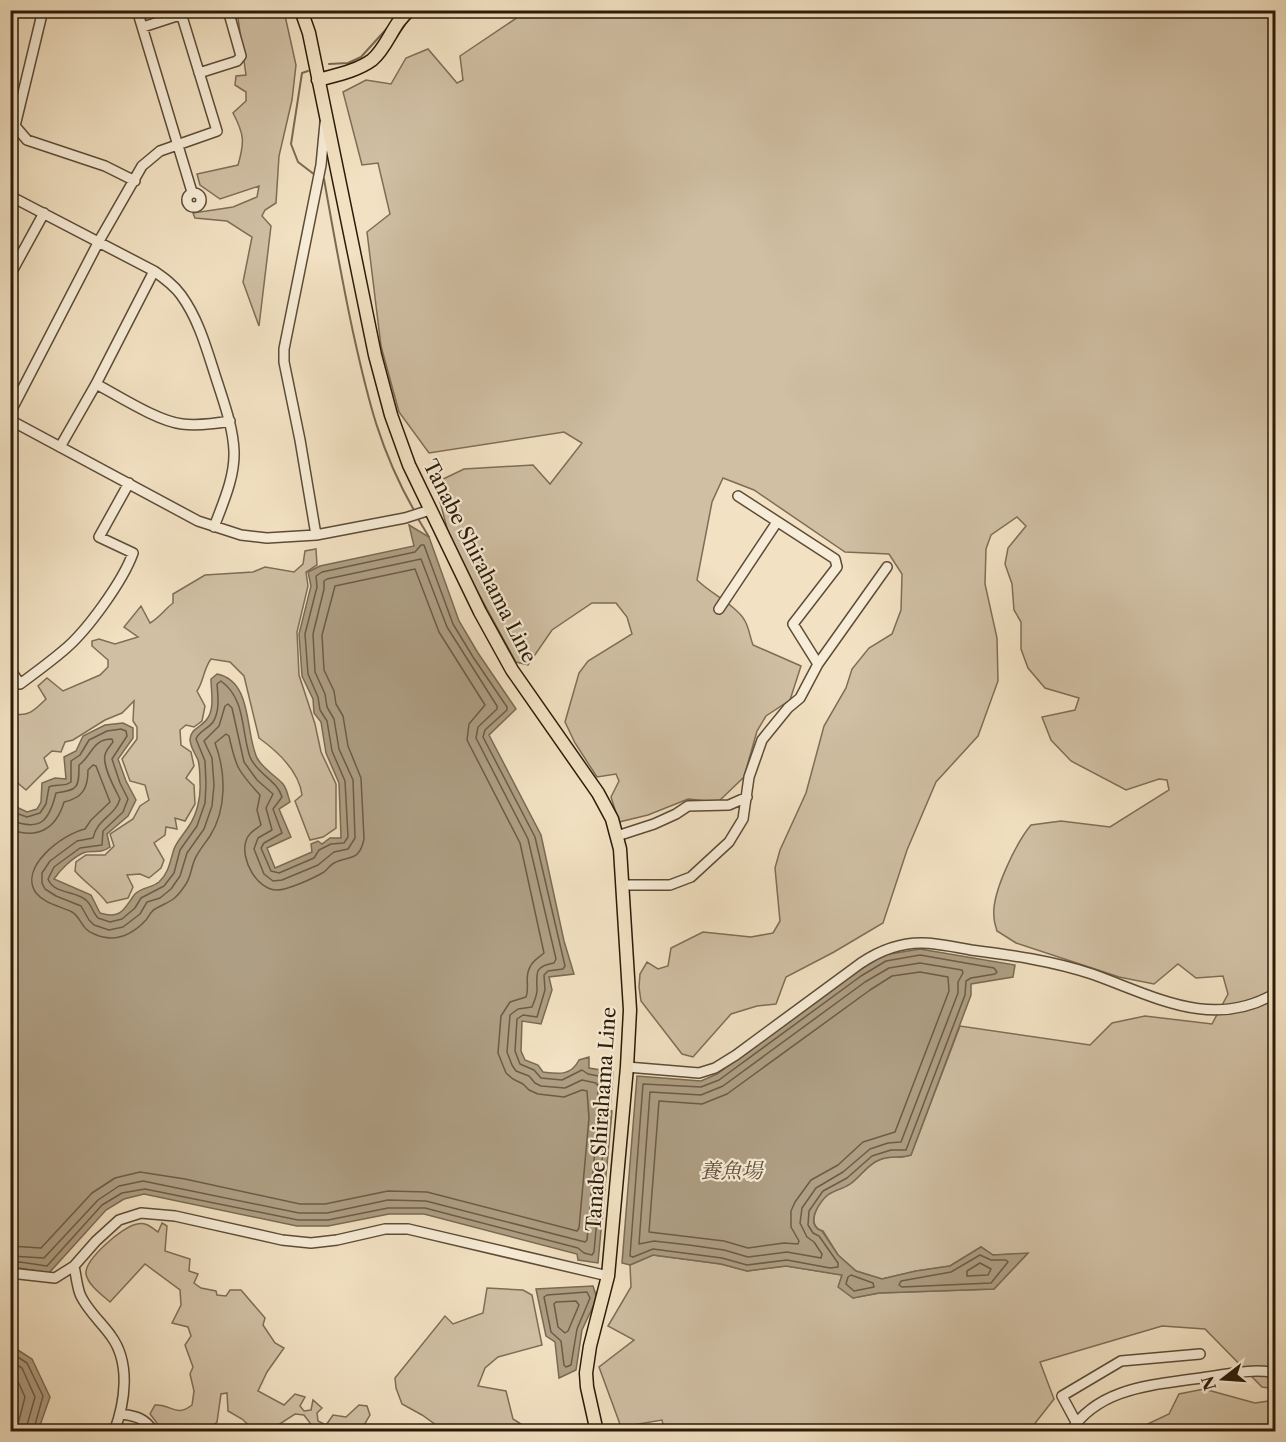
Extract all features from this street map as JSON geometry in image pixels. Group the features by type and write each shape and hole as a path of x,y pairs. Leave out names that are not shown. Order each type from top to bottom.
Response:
{"main road":[{"name":"Tanabe Shirahama Line","path":"302,10 309,33 375,355 391,414 426,512 512,670 583,770 612,819 617,836 623,885 630,1010 608,1276 590,1346 586,1373 597,1431"},
{"path":"318,80 348,71 374,59 399,21 410,10"}],"street":[{"path":"43,10 13,126 27,140 105,166 135,181"},
{"path":"137,10 192,192"},
{"path":"143,27 195,10"},
{"path":"199,73 237,61 241,56 228,10"},
{"path":"10,413 99,241 142,166 160,151 217,131 181,13"},
{"path":"316,535 284,362 284,349 321,165 326,118"},
{"path":"10,196 154,271 170,282 182,296 198,324 230,421 234,453 230,484 214,527"},
{"path":"10,275 44,213"},
{"path":"60,447 96,384 154,271"},
{"path":"96,384 158,417 179,424 203,425 230,421"},
{"path":"10,420 198,521 241,535 267,538 316,535 426,512"},
{"path":"10,669 20,684 66,649 99,610 127,569 133,553 99,537 129,483"},
{"path":"738,496 835,559 837,567 793,624 818,664"},
{"path":"719,609 777,522"},
{"path":"623,885 670,885 691,877 729,843 743,819 749,777 762,740 788,708 800,698 818,664 888,567"},
{"path":"617,836 654,824 688,806 729,805 747,797"},
{"path":"627,1067 699,1073 715,1068 861,963 880,951 900,945 921,943 1011,955 1050,963 1089,973 1158,998 1203,1011 1260,1002 1275,993"},
{"path":"10,1273 55,1278 74,1266 119,1220 141,1213 175,1216 282,1240 311,1243 337,1240 385,1229 408,1229 608,1276"},
{"path":"74,1266 81,1295 113,1340 121,1356 124,1374 121,1414 114,1431"},
{"path":"1076,1422 1062,1395 1121,1361 1200,1354"},
{"path":"1070,1431 1076,1422 1096,1406 1137,1387 1228,1374 1265,1371 1275,1373"},
{"path":"121,1414 141,1417 154,1431"}],"shaded area":[{"path":"232,11 284,11 296,65 292,100 279,156 276,203 265,210 262,216 271,226 259,326 243,282 252,237 227,221 195,218 193,213 233,207 257,197 259,186 220,199 200,185 197,174 238,165 240,157 242,138 233,113 246,101 246,92 235,85 236,76 246,75 238,18"},
{"path":"527,11 1275,11 1275,1389 1262,1387 1205,1329 1162,1326 1040,1362 1054,1399 1029,1431 665,1432 662,1420 621,1427 599,1367 634,1340 608,1326 631,1287 630,1265 653,1255 721,1264 747,1271 786,1266 842,1275 839,1287 853,1298 879,1293 994,1289 1027,1254 993,1255 981,1247 950,1266 882,1279 856,1271 838,1255 823,1231 815,1224 815,1213 829,1194 850,1184 875,1162 911,1155 960,1026 1090,1045 1112,1023 1145,1016 1212,1024 1228,994 1223,976 1196,978 1178,964 1154,984 1119,977 1016,943 997,931 994,919 996,895 1018,844 1031,825 1061,821 1110,827 1169,790 1167,780 1159,779 1126,790 1071,761 1051,740 1042,717 1075,710 1079,698 1045,688 1028,668 1021,649 1021,622 1014,610 1012,584 1005,564 1008,548 1026,526 1017,517 991,535 986,549 985,584 997,638 998,681 978,736 936,782 907,850 883,923 786,977 776,1004 757,1006 731,1014 693,1057 682,1054 641,1001 640,974 647,962 658,969 668,966 671,948 703,932 751,937 773,933 780,921 775,868 780,850 806,793 824,726 846,688 852,669 869,648 892,634 901,610 902,574 889,554 845,552 754,490 723,478 712,502 697,580 741,616 748,627 753,645 801,666 790,700 766,716 757,731 744,777 718,802 688,799 648,815 619,822 611,797 619,781 616,774 597,777 575,743 565,722 579,673 588,661 632,634 627,617 616,603 592,603 552,630 528,665 516,662 451,543 435,483 464,469 533,465 550,484 582,443 564,432 429,453 399,412 381,346 367,232 390,214 378,163 362,165 343,92 366,80 391,84 406,58 428,49 457,83 463,80 460,56"},
{"path":"316,549 317,565 306,572 308,586 297,632 299,675 315,724 321,752 336,784 336,828 323,837 310,840 295,801 302,795 297,778 286,762 259,738 244,676 230,662 211,659 197,691 205,706 202,721 194,727 186,725 180,730 181,745 191,752 194,766 186,778 194,785 195,804 185,821 175,818 177,829 166,827 165,835 154,843 164,860 161,868 149,878 140,874 127,875 133,887 128,898 107,903 75,871 76,862 86,855 105,855 114,846 110,834 133,819 140,806 149,800 145,785 130,781 122,759 137,739 137,727 133,721 134,701 122,713 105,720 73,740 65,742 61,752 52,751 44,758 48,768 26,790 11,773 11,750 14,747 11,746 11,713 26,714 42,703 46,699 38,686 47,678 63,691 100,675 108,667 108,660 92,646 92,641 99,639 115,644 138,637 124,627 141,606 150,623 173,603 173,594 205,575 253,572 265,567 294,572 303,564 305,551"},
{"path":"162,1223 167,1226 165,1251 190,1259 189,1271 198,1274 194,1283 201,1288 216,1291 217,1295 226,1296 230,1290 241,1290 265,1318 263,1325 275,1343 284,1348 267,1372 258,1391 284,1405 295,1394 305,1397 300,1406 304,1411 311,1410 313,1400 322,1408 317,1413 318,1421 326,1425 333,1415 346,1417 359,1405 367,1406 370,1415 363,1427 356,1431 316,1431 304,1415 295,1414 269,1431 255,1431 242,1419 228,1411 227,1393 221,1394 217,1422 207,1431 176,1431 173,1428 163,1431 150,1414 155,1405 177,1410 186,1409 192,1405 194,1391 190,1374 193,1367 185,1345 191,1336 188,1327 172,1323 181,1305 180,1290 145,1264 110,1302 92,1286 86,1274 91,1261 114,1237 131,1226 140,1224 148,1225 158,1232"},
{"path":"487,1288 523,1290 532,1295 542,1345 498,1357 485,1368 478,1386 506,1391 513,1419 532,1431 438,1431 436,1425 402,1404 395,1378 445,1316 453,1324 483,1313"},
{"path":"1204,1389 1255,1403 1275,1400 1275,1431 1133,1431 1169,1414 1179,1394"}],"water":[{"path":"409,525 429,537 459,621 516,709 489,735 541,835 564,941 574,974 549,977 552,990 541,1024 522,1021 521,1051 525,1060 538,1065 543,1072 564,1073 572,1069 579,1060 589,1057 589,1068 613,1072 610,1110 612,1111 598,1263 578,1260 577,1254 424,1214 389,1214 328,1226 297,1226 144,1194 124,1199 106,1210 49,1273 19,1268 11,1269 10,804 27,812 37,809 41,802 42,783 55,778 66,779 64,757 76,751 83,736 105,725 123,723 133,728 133,738 118,759 136,800 128,816 107,834 110,847 102,851 79,855 67,864 54,879 91,895 100,913 118,914 135,894 156,884 165,875 175,846 194,816 200,794 200,772 190,739 192,732 205,722 209,715 212,705 211,679 217,674 229,679 237,687 246,709 257,758 286,788 290,802 279,809 291,837 267,848 275,868 312,852 311,844 318,841 322,844 330,838 341,838 339,783 326,753 321,722 314,713 313,699 302,676 299,634 311,586 308,572 320,566 414,546"},
{"name":"養魚場","path":"920,949 1015,965 1013,977 971,984 971,995 911,1155 875,1162 850,1184 829,1194 815,1213 814,1224 822,1231 838,1255 856,1271 882,1279 950,1266 981,1247 993,1255 1028,1253 994,1289 879,1293 853,1298 838,1287 842,1275 786,1266 747,1271 721,1264 653,1255 630,1265 622,1263 637,1076 701,1081 717,1074 858,971 884,955"},
{"path":"593,1286 597,1298 582,1330 576,1370 559,1378 555,1342 546,1336 536,1289"},
{"path":"10,1345 32,1359 50,1397 38,1431 11,1431"}],"waterway":[{"path":"329,64 348,63 361,57 390,25"},
{"path":"308,71 302,73 291,144 298,162 315,175"},
{"path":"321,177 324,179 349,313 370,403 393,468 415,512"},
{"path":"417,517 429,537"}]}
